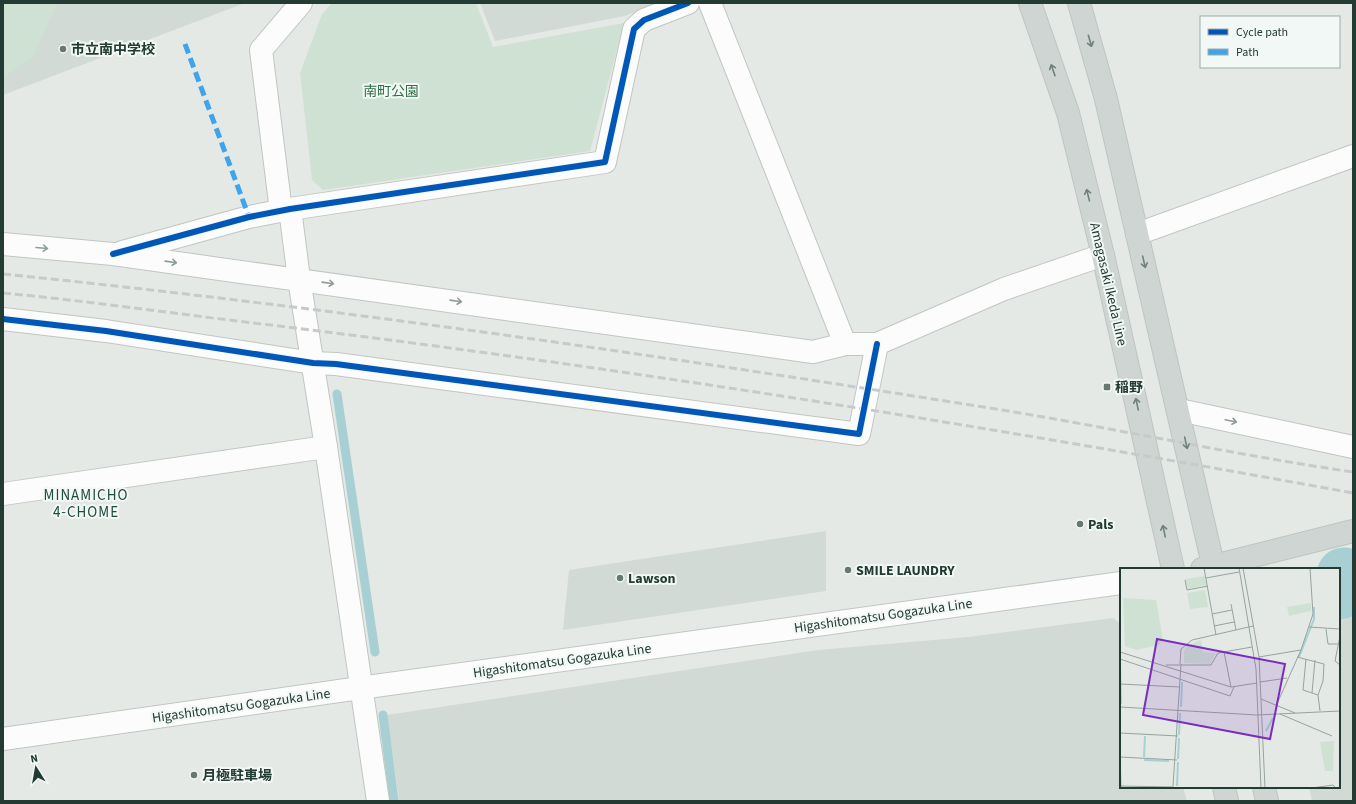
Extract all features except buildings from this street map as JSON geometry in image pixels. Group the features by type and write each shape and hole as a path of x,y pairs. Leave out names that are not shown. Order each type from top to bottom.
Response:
{"main road":[{"name":"Amagasaki Ikeda Line","path":"1030,3 1068,113 1103,255 1173,568"},
{"path":"1079,3 1106,99 1179,410 1210,568 1353,531"},
{"path":"1224,788 1227,801"},
{"path":"1264,788 1267,801"}],"street":[{"path":"301,3 261,50 285,210 299,279 313,363 360,688 378,801"},
{"path":"113,254 285,210 605,162 634,29 644,20 688,3"},
{"path":"710,3 845,344"},
{"path":"1137,234 1353,156"},
{"path":"3,244 113,254 814,352 845,344 877,344 1004,289 1103,255"},
{"path":"3,319 106,331 313,363 336,364 860,434 877,344"},
{"path":"1179,410 1352,442"},
{"path":"3,494 326,447"},
{"name":"Higashitomatsu Gogazuka Line","path":"3,739 1120,583"}],"shaded area":[{"name":"市立南中学校","path":"3,3 245,3 3,95"},
{"path":"480,3 657,3 625,16 495,41"},
{"path":"826,531 826,591 563,630 569,570"},
{"path":"1353,570 1353,801 1312,801 1309,788 1340,788 1340,603 1349,571"},
{"path":"1113,618 1120,623 1120,788 1183,788 1187,801 399,801 387,715 818,650 968,637"}],"green space":[{"path":"3,3 57,3 33,57 3,78"},
{"name":"南町公園","path":"332,3 476,3 493,47 624,23 590,151 323,190 312,180 300,73 322,14"}],"waterway":[{"path":"337,394 375,652"},
{"path":"1340,589 1344,575"},
{"path":"383,715 394,801"}],"railway":[{"path":"3,274 128,287 378,318 753,371 1002,410 1265,458 1353,472"},
{"path":"3,293 399,341 672,379 945,422 1353,493"}],"marked path":[{"path":"185,44 249,217"}],"cycle path":[{"path":"113,254 249,217 290,209 605,162 634,29 644,20 688,3"},
{"path":"3,319 106,331 313,363 336,364 859,434 877,344"}],"place":[{"name":"市立南中学校","path":"63,49"},
{"name":"稲野","path":"1107,387"},
{"name":"Pals","path":"1080,524"},
{"name":"SMILE LAUNDRY","path":"848,570"},
{"name":"Lawson","path":"620,578"},
{"name":"月極駐車場","path":"194,775"}],"district":[{"name":"MINAMICHO 4-CHOME","path":"86,504"}]}
